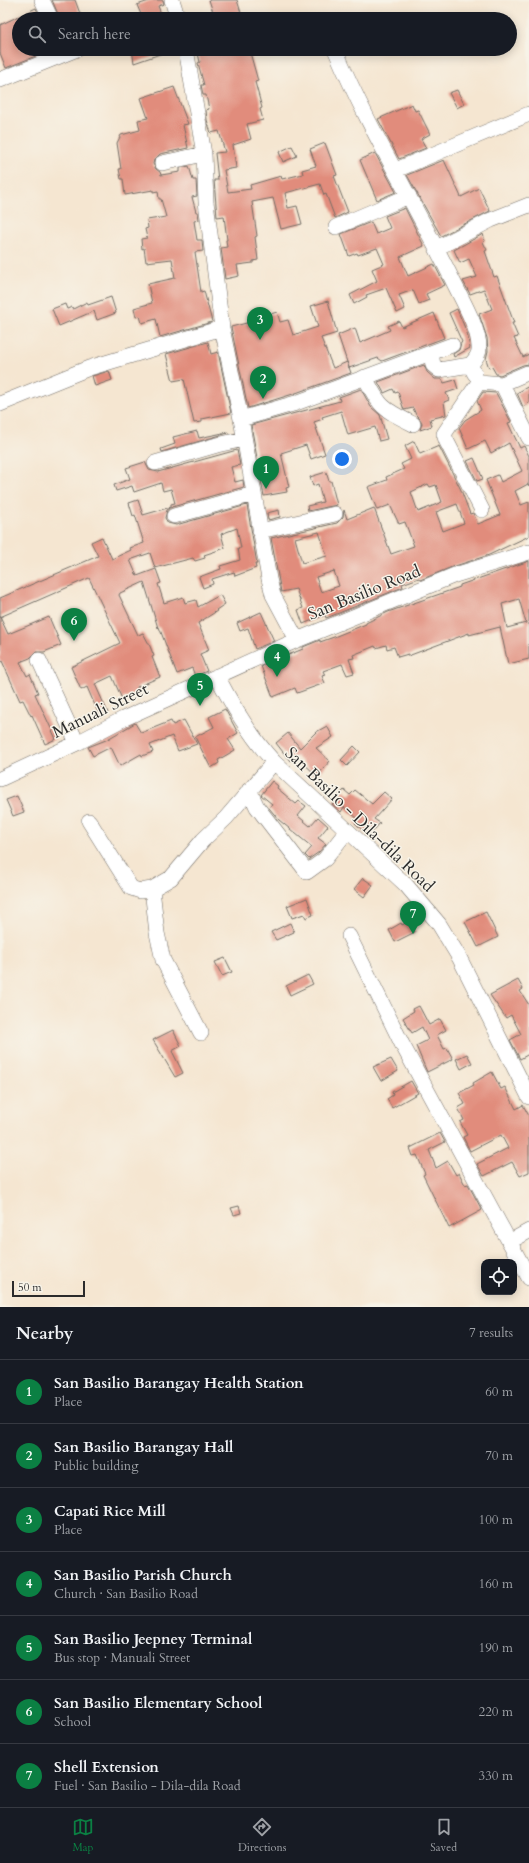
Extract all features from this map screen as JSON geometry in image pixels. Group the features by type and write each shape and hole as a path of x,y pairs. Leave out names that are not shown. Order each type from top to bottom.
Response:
{"street":[{"path":"42,0 48,12"},
{"path":"172,0 176,12"},
{"path":"0,80 55,56"},
{"path":"187,56 204,154 206,202 222,328 241,419 260,531 273,595 297,640"},
{"path":"338,56 362,109 396,170 436,248 470,317 478,339 478,354 470,365 439,370 433,365 431,353"},
{"path":"396,170 529,114"},
{"path":"162,162 204,154"},
{"path":"336,226 409,196"},
{"path":"436,248 491,220 529,205"},
{"path":"0,404 89,368 222,328"},
{"path":"241,419 296,403 452,345"},
{"path":"470,365 479,382"},
{"path":"479,382 502,384 527,373"},
{"path":"365,377 382,406 388,411 413,424"},
{"path":"479,382 444,434 482,510"},
{"path":"502,384 529,438"},
{"path":"155,463 217,445 244,439"},
{"path":"174,516 254,494"},
{"path":"260,531 335,514"},
{"name":"San Basilio Road","path":"217,676 297,640 455,575 529,552"},
{"path":"39,660 77,743"},
{"name":"Manuali Street","path":"0,779 77,743 123,719 217,676"},
{"name":"San Basilio - Dila-dila Road","path":"217,676 235,710 259,746 274,762 406,885 438,924 460,957 529,1097"},
{"path":"89,821 131,888 140,891 152,889 171,878 203,840 226,818 274,762"},
{"path":"249,790 257,807 307,872 325,858 347,831"},
{"path":"152,889 157,932 163,960 201,1033"},
{"path":"349,936 402,1044 529,1278"},
{"path":"510,1242 529,1231"}],"building":[{"path":"52,0 75,0 79,12 57,12"},
{"path":"152,0 163,0 164,4 158,6 160,12 140,12 137,5"},
{"path":"209,0 237,0 241,12 213,12"},
{"path":"36,8 38,12 28,12"},
{"path":"12,19 12,56 36,56 6,68 0,53 0,25"},
{"path":"133,56 154,56 134,63"},
{"path":"199,56 251,56 258,81 255,82 262,108 260,109 263,120 247,124 251,139 233,145 236,168 224,170 228,192 251,189 250,185 281,176 282,179 303,174 302,170 316,166 310,149 325,143 337,175 334,176 348,212 335,218 326,194 324,195 320,184 285,193 288,208 297,206 302,224 281,229 273,198 252,202 257,236 255,237 258,260 253,261 253,263 237,265 239,276 225,279 221,248 227,247 227,240 224,216 217,217 214,180 218,180 215,153 225,152 219,131 211,133 207,120 206,110 209,109 206,95 203,95 201,85 204,85 198,63 200,62"},
{"path":"174,87 188,124 183,125 188,148 160,154 154,160 153,164 161,175 180,172 180,168 189,166 193,180 196,180 197,196 192,197 196,212 198,212 199,220 194,221 197,240 202,240 203,251 195,252 201,292 204,291 212,322 160,337 156,319 142,323 140,316 136,317 134,308 152,303 148,284 175,278 172,259 146,262 144,248 142,249 141,239 147,238 145,229 148,228 147,220 166,217 161,199 159,199 158,191 153,192 153,190 125,195 123,179 121,179 119,169 121,169 117,143 121,135 140,130 138,120 148,118 141,98"},
{"path":"457,90 464,104 457,108 449,93"},
{"path":"412,104 415,111 418,110 430,134 421,139 426,148 399,159 378,119"},
{"path":"292,146 297,156 283,162 279,152"},
{"path":"375,153 396,192 377,200 360,160"},
{"path":"444,160 461,197 479,188 490,211 441,236 407,175"},
{"path":"405,208 424,246 400,257 408,276 434,264 445,285 426,294 429,300 419,304 413,290 399,295 405,309 397,313 386,288 366,295 367,297 354,304 350,295 377,281 372,269 384,264 377,248 358,255 357,253 349,256 341,234 371,222 376,234 390,228 385,216"},
{"path":"483,234 485,241 483,242 487,250 485,251 494,277 497,276 514,323 512,323 518,337 514,338 523,357 529,354 529,364 500,375 496,374 492,367 489,368 486,359 488,351 487,338 479,314 492,309 484,289 470,294 463,281 477,277 469,259 460,263 454,250"},
{"path":"111,297 116,313 97,320 94,311 59,326 52,309 65,304 67,309 72,307 73,309 87,302 88,305"},
{"path":"328,301 337,333 321,338 333,368 347,362 351,373 293,394 248,408 231,327 262,319 261,317 277,312 280,322 288,320 293,335 318,327 311,306"},
{"path":"457,309 467,333 470,348 454,357 453,354 459,350 462,342 449,313"},
{"path":"434,313 444,338 382,361 378,358 349,368 338,335 355,328 360,343 390,330 388,326 399,321 402,327"},
{"path":"208,342 211,354 218,352 231,413 202,419 202,422 194,423 184,379 173,381 166,354"},
{"path":"424,365 427,372 435,379 442,379 444,383 455,380 458,389 446,393 449,400 444,402 446,415 430,419 432,426 420,430 422,423 413,408 404,410 398,392 395,393 393,389 384,393 378,382"},
{"path":"109,371 112,380 95,386 92,376"},
{"path":"529,386 529,403 523,407 517,393"},
{"path":"361,389 371,407 380,415 387,439 379,441 375,427 348,435 341,411 322,417 323,419 314,422 325,454 311,459 306,445 281,453 289,487 286,488 287,492 264,496 251,425 340,401 339,397"},
{"path":"483,392 496,393 511,422 508,423 520,448 524,446 529,456 529,486 528,484 515,491 521,505 529,502 529,536 489,555 452,567 420,580 419,578 402,584 403,587 339,613 326,618 325,615 303,624 298,610 303,608 296,589 281,592 271,538 337,523 343,517 344,510 347,519 374,508 391,554 414,546 405,522 399,524 390,505 377,510 368,487 387,480 386,477 404,469 401,464 411,459 405,446 414,441 420,454 439,446 461,490 470,514 473,513 478,524 500,515 486,480 498,475 501,482 522,471 509,443 491,453 485,441 468,449 459,428 465,420 481,410 477,401","holes":["428,484 430,487 436,485 442,502 418,512 411,492","457,504 464,523 443,531 436,512","319,532 327,556 302,563 295,538","334,571 339,586 321,592 316,577"]},
{"path":"197,431 199,438 228,433 162,452 161,449 175,444 173,437"},
{"path":"237,450 240,465 231,467 235,482 243,480 244,487 172,507 167,510 165,518 168,523 176,525 247,505 257,564 255,564 256,568 235,576 234,572 212,579 213,584 203,588 199,577 221,569 220,566 240,560 238,548 241,548 237,528 221,534 225,548 204,555 205,558 195,561 193,558 155,568 150,553 130,560 137,576 156,569 161,583 158,584 164,603 183,597 185,603 196,600 198,607 220,595 225,604 198,623 209,650 200,654 207,671 195,676 192,668 177,674 159,627 158,628 144,582 120,593 119,595 138,635 143,633 149,644 154,656 152,657 160,677 137,687 139,692 122,699 112,676 95,684 108,713 100,717 87,687 81,690 71,667 120,643 89,578 0,617 0,598 98,556 91,542 102,537 112,559 131,550 130,548 144,543 135,515 133,516 129,503 138,500 143,515 171,507 171,504 175,503 171,489 163,491 161,483 134,492 132,486 116,491 114,485 130,479 126,468 145,462 149,470 158,472"},
{"path":"474,458 483,479 477,481 467,461"},
{"path":"326,472 329,481 331,481 337,505 308,511 307,506 323,502 318,484 313,486 310,477"},
{"path":"279,510 280,517 268,520 267,513"},
{"path":"529,561 529,659 508,664 500,627 469,635 469,633 408,656 408,654 398,657 394,647 387,649 386,645 376,648 375,646 353,655 354,658 349,659 354,673 347,675 342,664 323,671 325,675 322,676 325,683 297,693 295,688 273,697 261,666 303,649 303,647 320,640 320,642 366,624 388,612 460,587 460,585","holes":["519,599 526,623 507,628 502,604"]},
{"path":"261,612 274,641 255,649 248,628 240,631 237,623"},
{"path":"0,617 8,634 49,617 61,645 44,652 36,652 30,658 20,662 27,676 30,674 38,693 35,694 56,739 45,744 32,715 31,716 23,700 20,701 2,661 0,662"},
{"path":"225,709 238,733 228,739 235,750 218,760 219,763 211,768 195,737 214,727 209,717"},
{"path":"184,720 197,744 178,751 172,736 150,745 153,752 142,756 141,754 120,766 111,747 93,756 88,747 106,740 135,723 141,733 171,721 173,725"},
{"path":"327,726 333,737 316,748 330,761 317,776 296,756 290,761 276,743 288,733 300,748 316,732"},
{"path":"354,746 360,752 347,766 341,760"},
{"path":"272,781 278,786 277,788 296,804 299,801 306,806 298,816 310,826 318,817 328,826 318,838 326,844 319,852 309,859 305,855 312,847 279,820 269,808 272,804 261,795"},
{"path":"344,790 350,795 355,790 372,804 384,792 392,799 374,819 380,823 369,836 355,823 358,819 344,807 341,812 332,804"},
{"path":"17,796 24,812 13,816 6,800"},
{"path":"363,878 373,885 364,897 354,889"},
{"path":"307,898 313,915 306,918 304,914 292,918 287,906"},
{"path":"486,912 498,937 478,947 465,922"},
{"path":"409,921 415,932 395,942 389,930 401,923 402,925"},
{"path":"290,923 294,932 276,940 271,932"},
{"path":"225,958 232,972 222,976 215,962"},
{"path":"308,975 313,984 290,995 286,986"},
{"path":"518,980 523,989 520,991 529,1005 529,1054 520,1059 510,1040 521,1034 511,1015 506,1018 490,995"},
{"path":"419,1006 429,1025 440,1019 446,1030 437,1035 444,1049 447,1048 453,1059 427,1072 416,1046 428,1040 422,1027 412,1033 403,1018"},
{"path":"173,1030 181,1046 172,1051 183,1073 175,1077 153,1040"},
{"path":"467,1054 472,1063 461,1069 456,1059"},
{"path":"391,1059 398,1071 381,1081 373,1067"},
{"path":"492,1072 501,1089 505,1087 516,1109 523,1105 529,1116 529,1172 520,1176 512,1162 484,1176 477,1164 508,1148 501,1135 470,1151 463,1137 467,1135 460,1122 464,1120 458,1108 465,1104 459,1093 474,1085 473,1083"},
{"path":"411,1081 418,1093 392,1108 387,1099 393,1095 392,1092"},
{"path":"440,1133 445,1142 429,1150 436,1168 448,1161 456,1175 459,1173 465,1185 468,1184 482,1210 449,1228 423,1175 425,1174 417,1155 413,1156 410,1148"},
{"path":"239,1206 241,1213 234,1215 231,1208"}],"place":[{"name":"Capati Rice Mill","path":"260,340"},
{"name":"San Basilio Barangay Hall","path":"263,399"},
{"name":"San Basilio Barangay Health Station","path":"266,489"},
{"name":"San Basilio Elementary School","path":"74,641"},
{"name":"San Basilio Parish Church","path":"277,677"},
{"name":"San Basilio Jeepney Terminal","path":"200,706"},
{"name":"Shell Extension","path":"413,934"}]}
